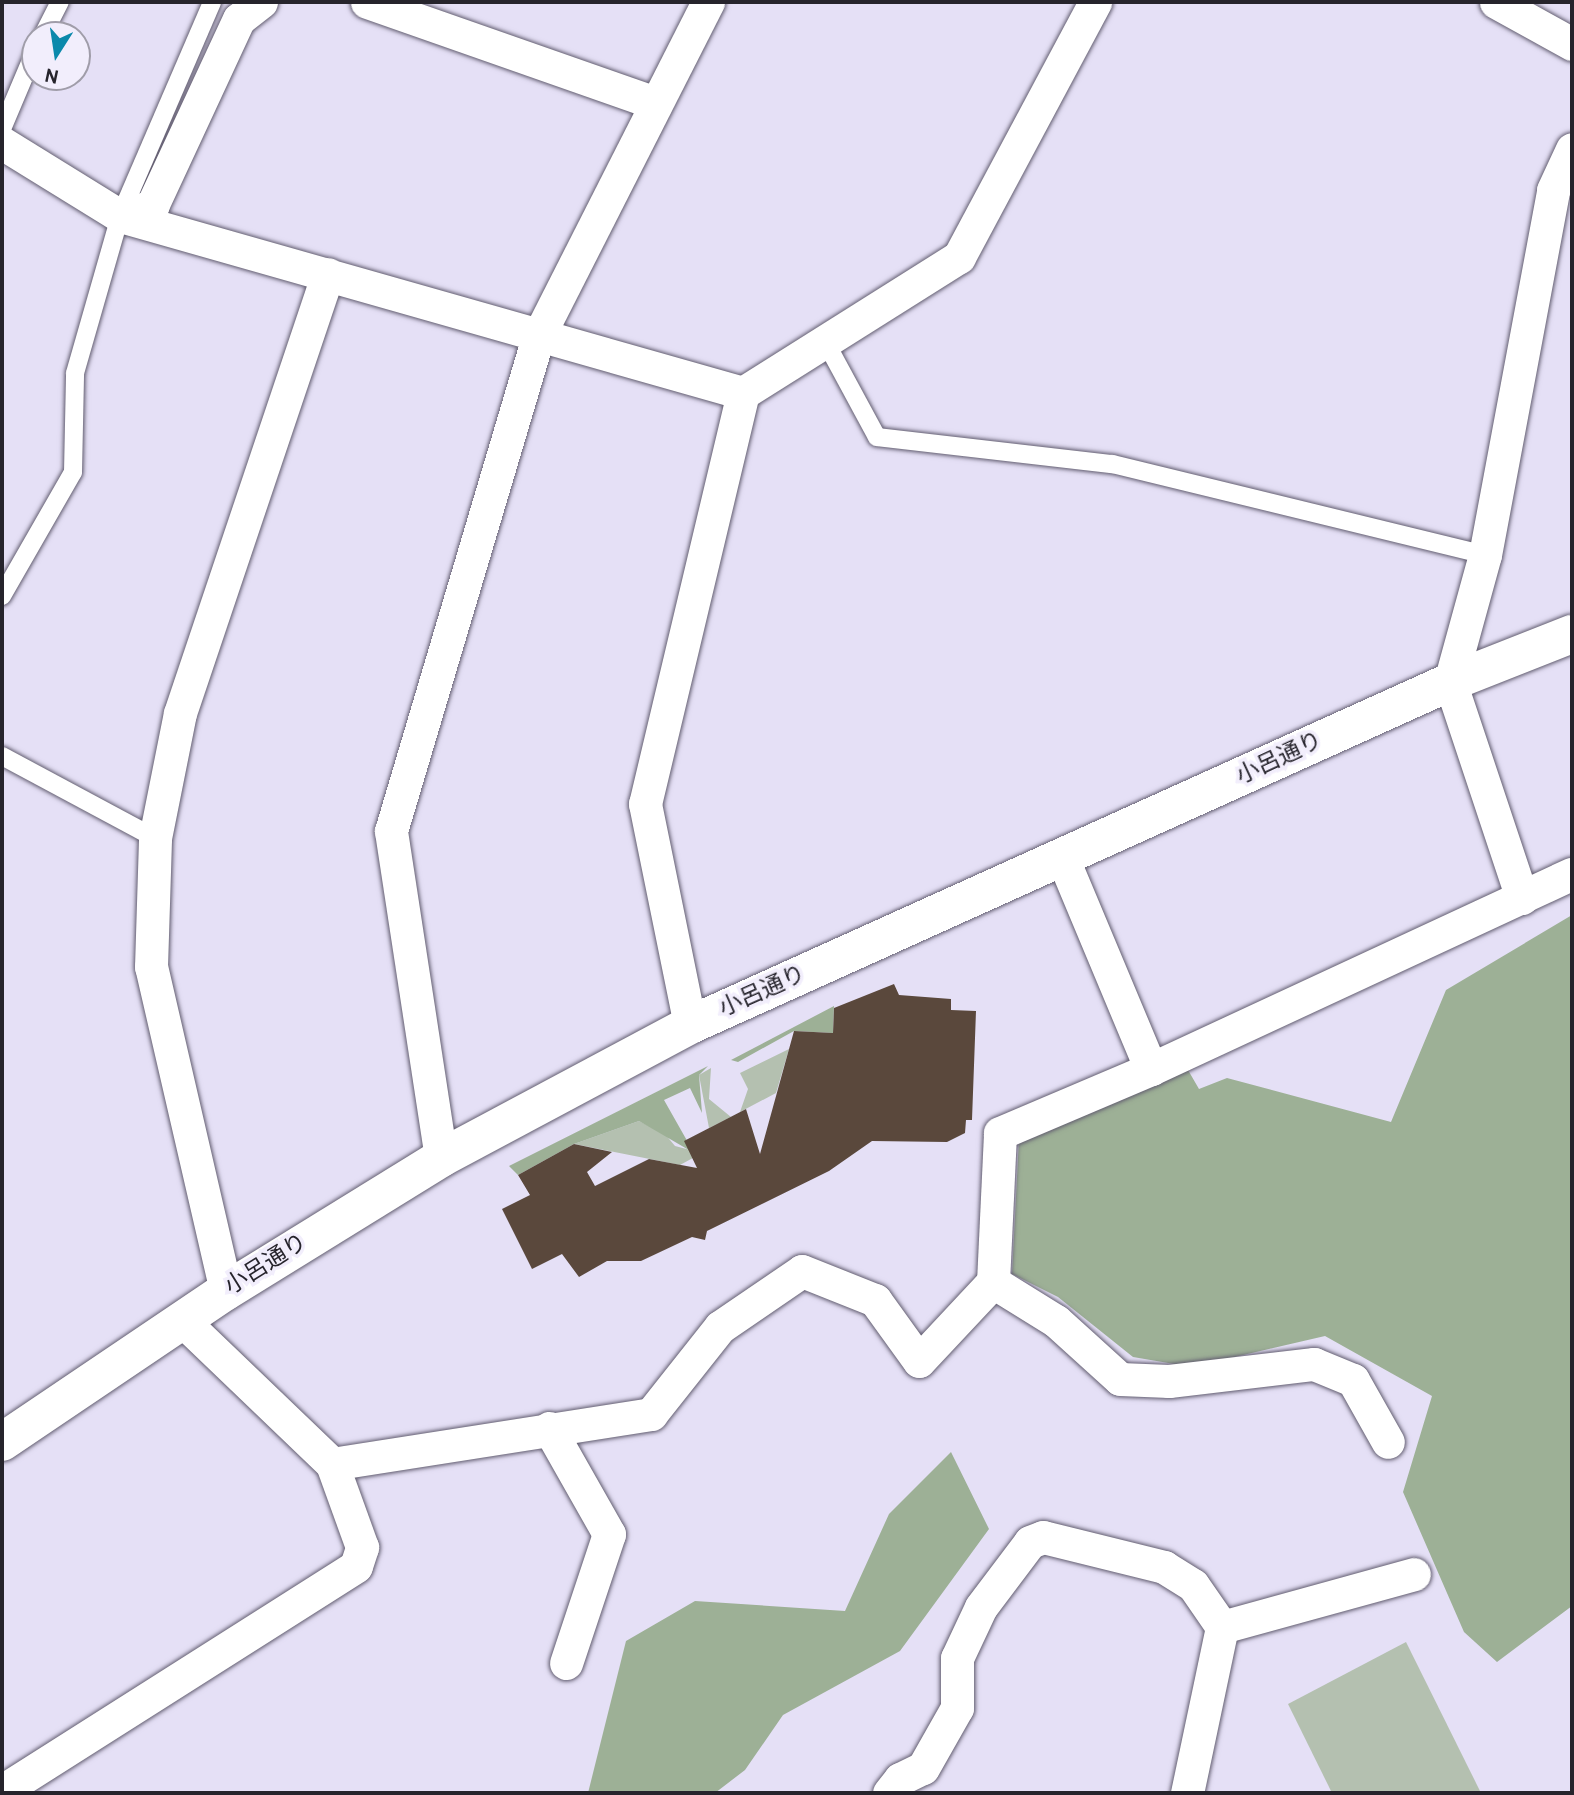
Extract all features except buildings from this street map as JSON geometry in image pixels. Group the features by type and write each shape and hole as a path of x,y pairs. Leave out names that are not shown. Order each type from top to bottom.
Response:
{"street":[{"path":"120,216 152,206 239,19 261,2"},
{"path":"367,2 656,103"},
{"path":"440,1158 391,831 538,337 708,2"},
{"path":"691,1025 645,804 743,393 959,257 1095,2"},
{"path":"1496,2 1572,44"},
{"path":"2,143 120,216 328,274 538,337 743,393"},
{"path":"1522,898 1450,682 1485,555 1553,190 1572,149"},
{"path":"226,1291 151,967 155,838 180,713 328,274"},
{"name":"小呂通り","path":"2,1441 226,1291 440,1158 691,1025 1450,682 1572,634"},
{"path":"1063,859 1151,1069"},
{"path":"332,1464 651,1414 720,1327 802,1271 874,1300 919,1361 993,1282 1000,1133 1151,1069 1572,874"},
{"path":"993,1282 1056,1321 1120,1379 1169,1381 1314,1364 1353,1380 1388,1442"},
{"path":"2,1791 356,1566 362,1547 332,1464 183,1321"},
{"path":"549,1428 609,1534 566,1663"},
{"path":"889,1793 900,1779 923,1768 957,1708 957,1658 981,1607 1030,1542 1043,1537 1164,1567 1192,1585 1222,1627 1187,1793"},
{"path":"1222,1627 1414,1574"}],"lane":[{"path":"50,21 60,2"},
{"path":"2,596 73,472 75,373 120,216 212,2"},
{"path":"2,129 21,84"},
{"path":"825,341 877,437 1112,464 1485,555"},
{"path":"2,756 155,838"}],"green space":[{"path":"1572,915 1572,1606 1497,1662 1464,1632 1403,1492 1432,1396 1325,1336 1192,1367 1133,1357 1058,1297 1012,1274 1019,1138 1188,1070 1199,1089 1227,1078 1391,1122 1446,990"},
{"path":"834,1006 833,1033 794,1031 738,1062 731,1060"},
{"path":"789,1049 776,1093 740,1112 748,1089 740,1073"},
{"path":"708,1066 699,1075 702,1113 690,1088 664,1100 694,1153 639,1121 574,1144 518,1175 509,1166"},
{"path":"711,1068 709,1099 731,1117 709,1128 699,1075"},
{"path":"639,1121 665,1134 675,1146 702,1153 680,1165 574,1144"},
{"path":"951,1452 989,1529 900,1651 783,1715 745,1770 715,1793 588,1793 626,1641 695,1601 845,1611 889,1514"},
{"path":"1406,1642 1481,1793 1332,1793 1288,1704"}]}
